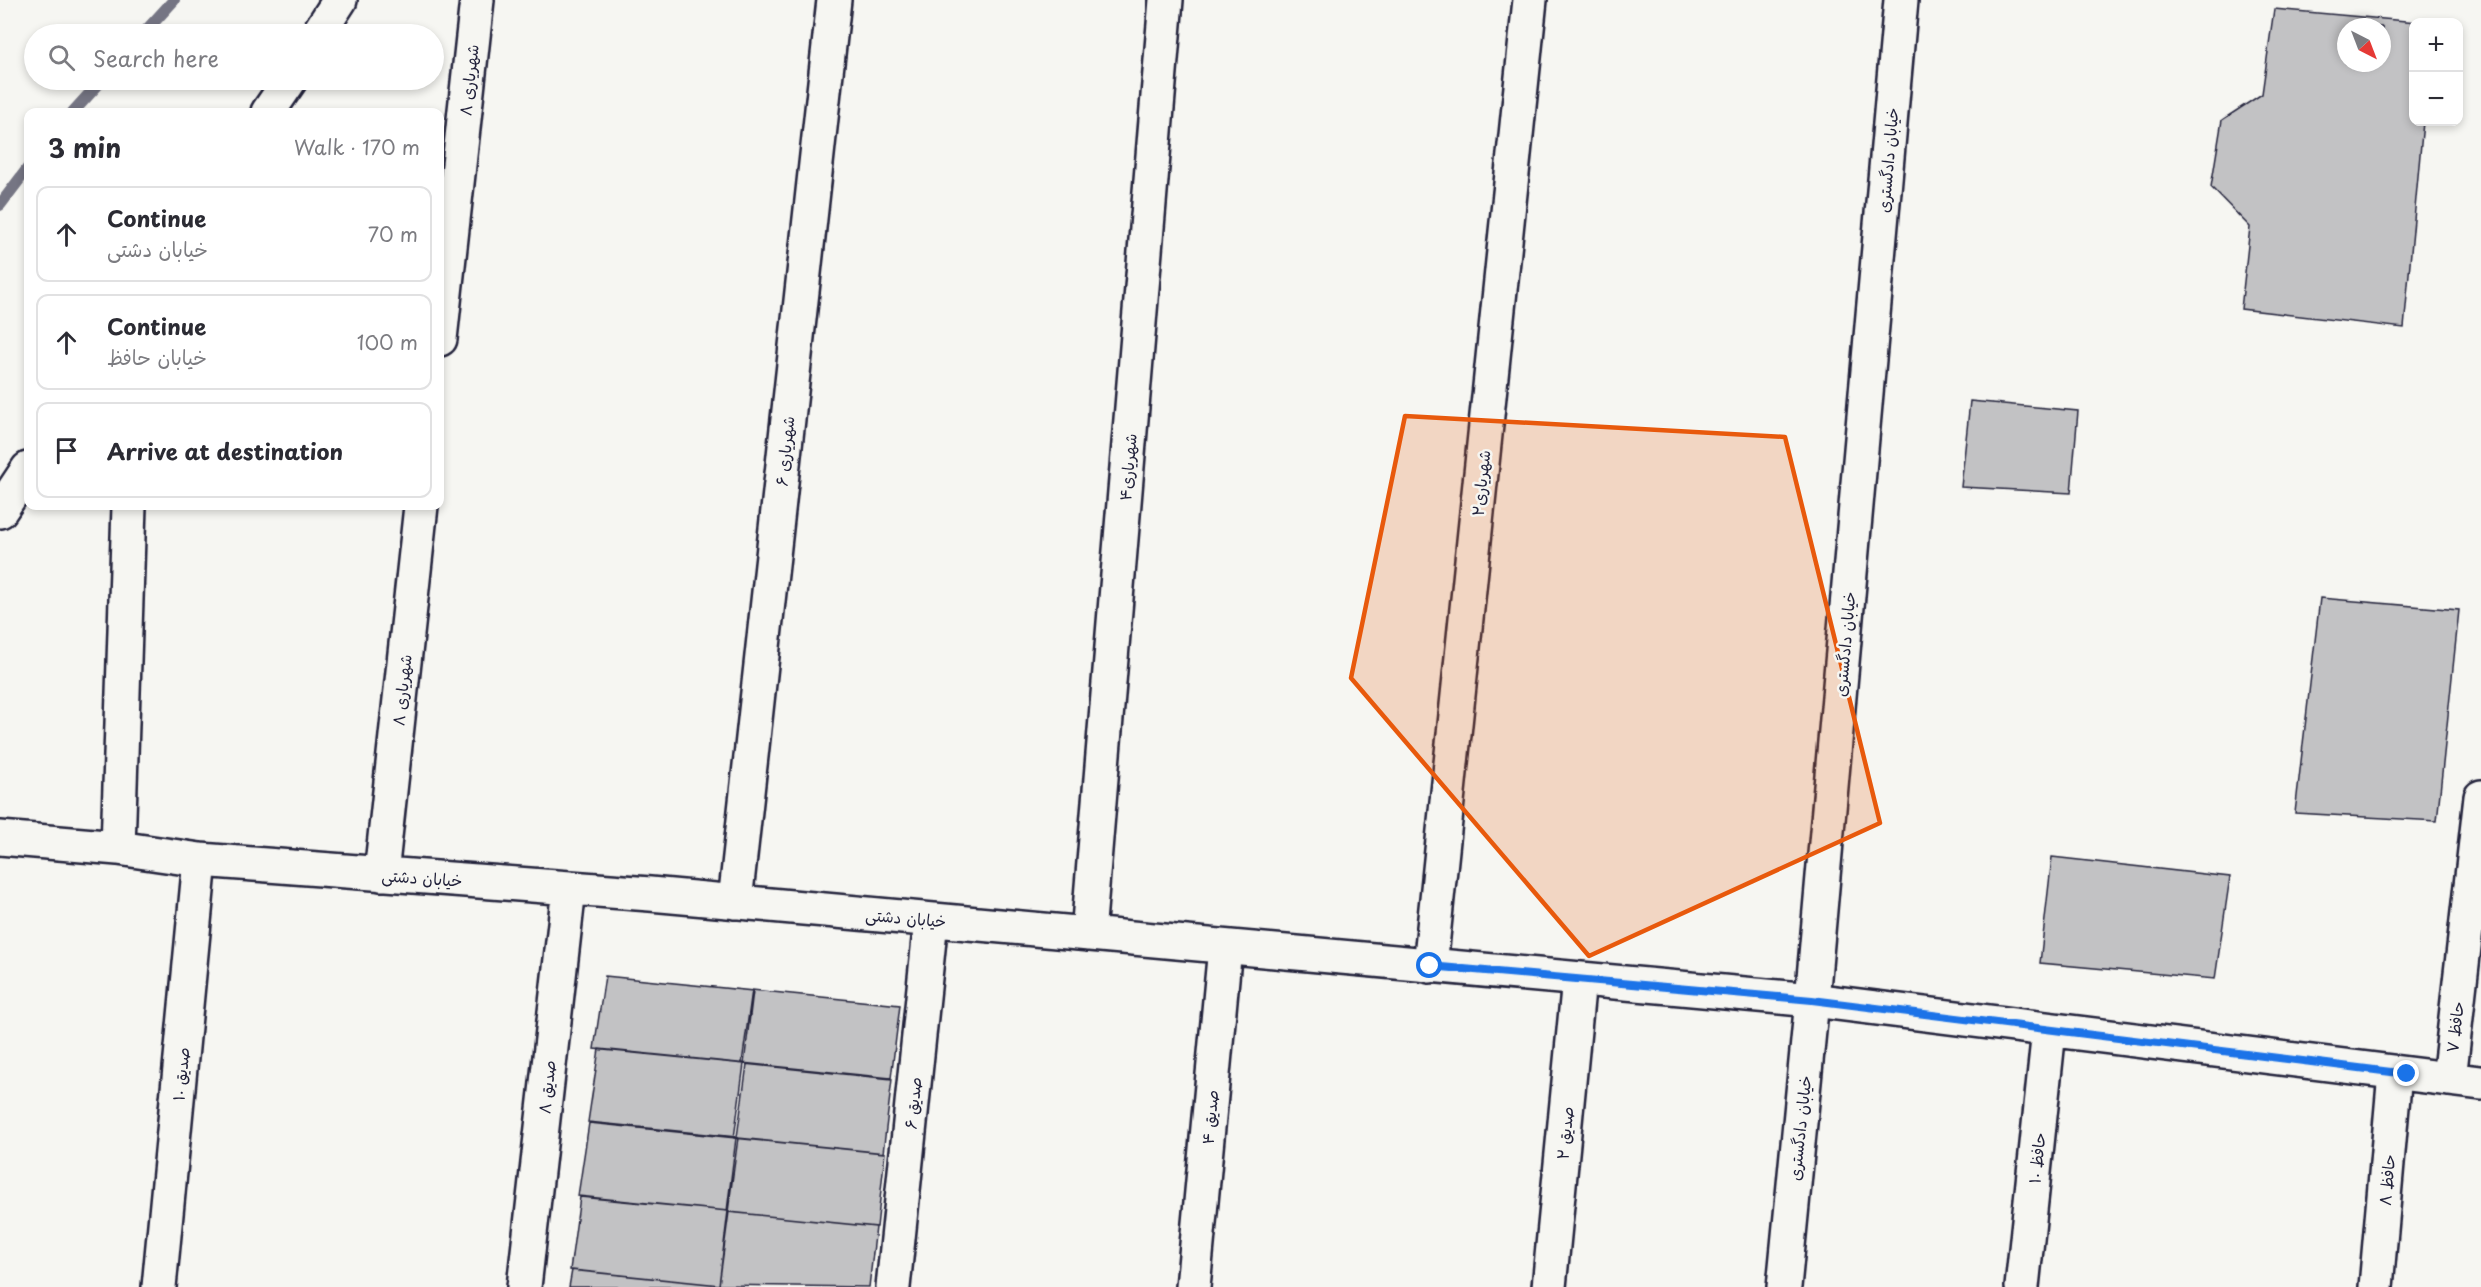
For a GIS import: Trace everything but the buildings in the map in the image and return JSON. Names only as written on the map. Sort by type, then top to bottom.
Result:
[{"type":"street","points":[[324,24],[340,0]]},
{"type":"street","name":"شهریاری ۸","points":[[444,302],[477,0]]},
{"type":"street","name":"شهریاری ۶","points":[[735,902],[834,0]]},
{"type":"street","name":"شهریاری۴","points":[[1088,934],[1166,0]]},
{"type":"street","name":"شهریاری۲","points":[[1430,966],[1530,0]]},
{"type":"street","name":"خیابان دادگستری","points":[[1784,1287],[1812,1000],[1901,0]]},
{"type":"street","points":[[271,108],[283,90]]},
{"type":"street","points":[[0,511],[24,475]]},
{"type":"street","points":[[118,848],[129,510]]},
{"type":"street","name":"شهریاری ۸","points":[[381,874],[421,510]]},
{"type":"street","name":"حافظ ۷","points":[[2449,1079],[2481,797]]},
{"type":"street","name":"خیابان دشتی","points":[[0,838],[118,848],[200,860],[735,902],[1812,1000],[2481,1083]]},
{"type":"street","name":"صدیق ۱۰","points":[[159,1287],[200,860]]},
{"type":"street","name":"صدیق ۸","points":[[524,1287],[569,888]]},
{"type":"street","name":"صدیق ۶","points":[[893,1287],[931,920]]},
{"type":"street","name":"صدیق ۴","points":[[1193,1287],[1225,947]]},
{"type":"street","name":"صدیق ۲","points":[[1549,1287],[1579,979]]},
{"type":"street","name":"حافظ ۱۰","points":[[2022,1287],[2049,1030]]},
{"type":"street","name":"حافظ ۸","points":[[2376,1287],[2395,1072]]},
{"type":"highlighted area","points":[[1405,416],[1785,437],[1880,823],[1589,956],[1351,678]]},
{"type":"waterway","points":[[152,24],[174,0]]},
{"type":"waterway","points":[[77,108],[93,90]]},
{"type":"waterway","points":[[0,205],[24,173]]},
{"type":"route","points":[[1430,966],[1812,1000],[2407,1074]]}]
